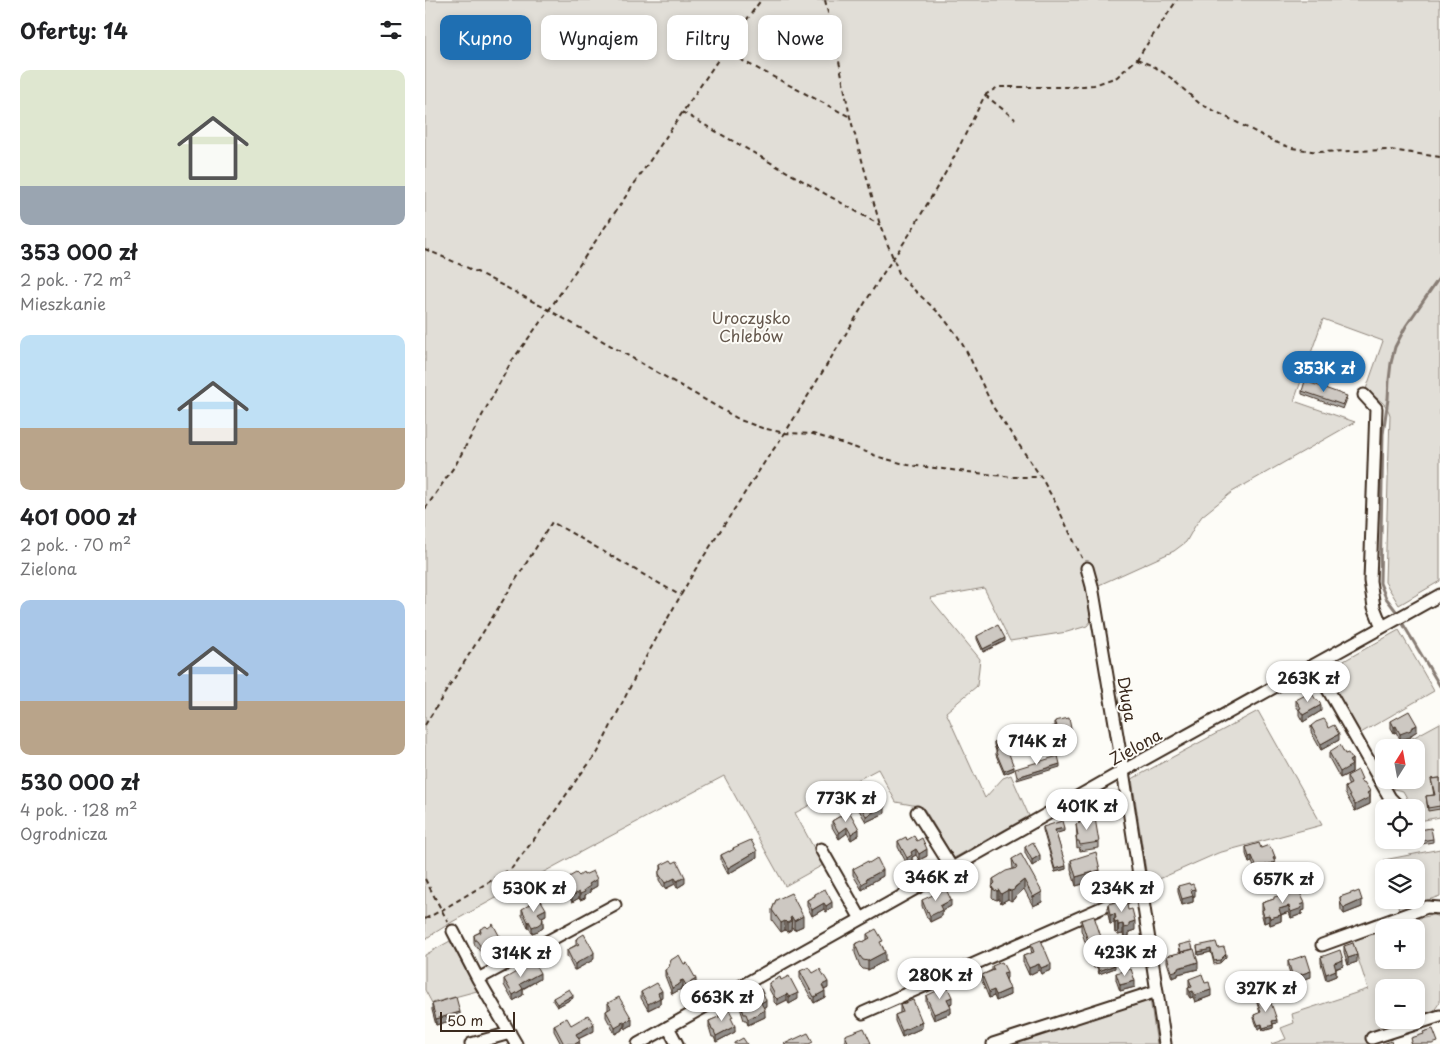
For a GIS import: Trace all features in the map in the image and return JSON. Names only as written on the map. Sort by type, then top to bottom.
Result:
[{"type":"street","points":[[1364,395],[1376,408],[1370,581],[1374,607],[1382,627]]},
{"type":"street","name":"Długa","points":[[1087,568],[1092,586],[1123,771],[1165,1044]]},
{"type":"street","name":"Zielona","points":[[638,1044],[1440,595]]},
{"type":"street","points":[[1314,665],[1391,799]]},
{"type":"street","points":[[917,812],[952,868]]},
{"type":"street","points":[[821,849],[861,919]]},
{"type":"street","points":[[863,1013],[1141,890]]},
{"type":"street","points":[[479,979],[615,905]]},
{"type":"street","points":[[1322,945],[1427,907],[1440,908]]},
{"type":"street","points":[[453,931],[516,1044]]},
{"type":"street","points":[[993,1044],[1157,991]]},
{"type":"street","points":[[1371,1038],[1440,1016]]},
{"type":"street","points":[[668,1027],[677,1044]]},
{"type":"street","points":[[471,1044],[510,1034]]},
{"type":"path","points":[[748,18],[761,0]]},
{"type":"path","points":[[825,0],[850,117],[880,225],[893,260],[899,273],[910,286],[941,315],[957,335],[993,408],[1041,477],[1055,502],[1087,568]]},
{"type":"path","points":[[425,919],[512,868],[598,752],[638,671],[695,570],[785,433],[882,275],[909,235],[950,165],[985,95],[998,87],[1072,88],[1094,85],[1117,77],[1137,59],[1177,0]]},
{"type":"path","points":[[1137,59],[1155,67],[1171,78],[1199,103],[1267,138],[1292,148],[1318,152],[1390,150],[1440,157]]},
{"type":"path","points":[[425,510],[456,464],[511,362],[549,310],[718,60]]},
{"type":"path","points":[[741,60],[850,117]]},
{"type":"path","points":[[985,95],[1015,119]]},
{"type":"path","points":[[682,112],[880,225]]},
{"type":"path","points":[[425,249],[477,272],[549,310],[740,420],[762,428],[785,433],[813,434],[856,448],[879,458],[908,465],[1012,477],[1041,477]]},
{"type":"path","points":[[425,725],[552,522],[681,596]]},
{"type":"path","points":[[425,879],[453,931]]},
{"type":"green space","name":"Uroczysko Chlebów","points":[[425,0],[1440,0],[1440,581],[1399,605],[1385,582],[1390,415],[1384,404],[1365,392],[1383,341],[1323,319],[1294,401],[1355,422],[1232,492],[1202,516],[1186,542],[1174,551],[1099,585],[1082,570],[1092,620],[1087,626],[1067,632],[1010,641],[984,588],[930,598],[980,659],[977,686],[946,712],[985,798],[1003,778],[1011,775],[1029,816],[954,858],[923,807],[896,802],[878,769],[795,813],[823,865],[785,886],[724,776],[452,922],[425,939]]},
{"type":"green space","points":[[1399,630],[1434,691],[1359,734],[1324,672]]},
{"type":"green space","points":[[1258,711],[1322,825],[1218,853],[1148,884],[1132,779]]},
{"type":"green space","points":[[1440,723],[1440,817],[1425,820],[1425,799],[1408,799],[1403,791],[1394,789],[1425,789],[1425,739],[1411,739]]},
{"type":"green space","points":[[1440,849],[1440,896],[1425,901],[1425,859],[1389,859]]},
{"type":"green space","points":[[1433,915],[1440,917],[1440,1002],[1433,1012],[1425,1015],[1425,979],[1375,979],[1375,1029],[1382,1029],[1367,1034],[1371,1044],[1271,1044],[1286,1039],[1281,1028],[1294,1023],[1292,1014],[1368,989],[1352,940],[1375,932],[1375,969],[1425,969],[1425,919],[1415,919]]},
{"type":"green space","points":[[450,941],[477,991],[432,1003],[425,990],[425,955]]},
{"type":"green space","points":[[1150,999],[1157,1044],[1010,1044]]},
{"type":"building","points":[[1324,366],[1334,369],[1332,374],[1322,371]]},
{"type":"building","points":[[1305,381],[1347,396],[1343,405],[1302,391]]},
{"type":"building","points":[[998,625],[1005,638],[983,649],[977,636]]},
{"type":"building","points":[[1311,692],[1321,705],[1303,715],[1296,700]]},
{"type":"building","points":[[1409,711],[1417,725],[1411,728],[1411,730],[1400,734],[1391,721]]},
{"type":"building","points":[[1069,718],[1072,734],[1059,737],[1058,732],[1053,733],[1052,727],[1057,726],[1055,721]]},
{"type":"building","points":[[1324,719],[1328,728],[1334,725],[1339,734],[1321,744],[1311,726]]},
{"type":"building","points":[[1024,731],[1027,739],[1006,746],[1014,767],[1004,771],[994,742]]},
{"type":"building","points":[[1340,745],[1345,754],[1348,753],[1352,759],[1349,761],[1352,765],[1340,772],[1329,752]]},
{"type":"building","points":[[1058,756],[1060,764],[1017,777],[1015,769]]},
{"type":"building","points":[[1358,770],[1362,779],[1360,780],[1362,783],[1364,782],[1370,791],[1367,793],[1370,797],[1355,805],[1345,787],[1351,784],[1347,776]]},
{"type":"building","points":[[1440,778],[1440,806],[1428,808],[1426,796],[1435,795],[1431,779]]},
{"type":"building","points":[[879,794],[885,806],[866,816],[859,804]]},
{"type":"building","points":[[849,811],[859,829],[851,834],[847,827],[839,833],[832,821]]},
{"type":"building","points":[[1087,815],[1088,819],[1095,818],[1099,842],[1080,845],[1076,836],[1078,836],[1076,824],[1080,823],[1079,816]]},
{"type":"building","points":[[1062,821],[1064,828],[1055,830],[1066,866],[1055,869],[1043,827]]},
{"type":"building","points":[[1431,828],[1433,839],[1425,840],[1425,829]]},
{"type":"building","points":[[914,836],[917,841],[922,838],[927,849],[919,854],[916,849],[907,858],[898,841],[906,837],[907,840]]},
{"type":"building","points":[[751,840],[757,851],[728,868],[721,855]]},
{"type":"building","points":[[1033,842],[1040,855],[1032,860],[1025,847]]},
{"type":"building","points":[[1259,843],[1261,848],[1269,845],[1275,857],[1273,858],[1275,862],[1257,868],[1252,856],[1249,857],[1246,847]]},
{"type":"building","points":[[1096,852],[1100,870],[1076,877],[1071,860]]},
{"type":"building","points":[[1021,854],[1042,892],[1033,897],[1024,880],[1011,891],[1008,890],[1001,894],[999,890],[994,890],[992,887],[995,883],[993,879],[1006,871],[1017,868],[1012,859]]},
{"type":"building","points":[[877,858],[883,870],[866,879],[867,881],[862,884],[853,869]]},
{"type":"building","points":[[671,860],[673,863],[677,861],[685,877],[677,881],[675,878],[665,883],[659,871],[662,869],[661,865]]},
{"type":"building","points":[[593,871],[597,879],[589,884],[590,886],[584,890],[585,892],[580,894],[579,892],[572,896],[565,883],[570,881],[569,877],[576,873],[579,876]]},
{"type":"building","points":[[1189,883],[1190,885],[1193,884],[1195,889],[1191,890],[1193,896],[1182,899],[1178,886]]},
{"type":"building","points":[[825,889],[832,902],[826,906],[824,903],[812,910],[807,900]]},
{"type":"building","points":[[946,889],[951,900],[940,906],[942,910],[930,916],[922,900]]},
{"type":"building","points":[[1299,891],[1305,903],[1301,905],[1302,908],[1291,912],[1289,906],[1279,909],[1281,915],[1270,918],[1269,915],[1264,916],[1262,903],[1274,899],[1274,897]]},
{"type":"building","points":[[1359,891],[1362,900],[1344,908],[1340,897]]},
{"type":"building","points":[[791,893],[803,916],[794,921],[792,917],[790,918],[791,921],[781,923],[772,910],[776,900]]},
{"type":"building","points":[[540,899],[546,909],[538,913],[543,921],[532,927],[522,909]]},
{"type":"building","points":[[1126,899],[1128,910],[1132,909],[1135,921],[1129,923],[1129,927],[1124,928],[1123,924],[1118,925],[1118,922],[1115,923],[1115,914],[1110,915],[1108,904]]},
{"type":"building","points":[[1094,916],[1107,955],[1094,959],[1081,920]]},
{"type":"building","points":[[493,924],[500,937],[488,946],[487,944],[481,947],[475,940],[474,935],[481,932],[480,929],[486,926],[488,928]]},
{"type":"building","points":[[876,929],[883,941],[880,942],[885,952],[868,961],[863,960],[855,944],[870,938],[867,934]]},
{"type":"building","points":[[584,934],[594,952],[574,964],[567,950],[579,944],[576,939]]},
{"type":"building","points":[[1041,940],[1051,964],[1041,968],[1039,964],[1029,968],[1023,956],[1034,952],[1031,944]]},
{"type":"building","points":[[1134,940],[1138,951],[1125,956],[1122,949],[1129,947],[1127,943]]},
{"type":"building","points":[[1191,942],[1193,949],[1181,952],[1179,945]]},
{"type":"building","points":[[1216,942],[1218,948],[1224,947],[1226,954],[1220,960],[1214,961],[1211,949],[1198,952],[1197,946]]},
{"type":"building","points":[[1353,943],[1357,955],[1348,958],[1344,946]]},
{"type":"building","points":[[1194,949],[1198,962],[1178,968],[1178,970],[1172,972],[1167,956]]},
{"type":"building","points":[[1340,950],[1343,960],[1334,963],[1336,970],[1326,974],[1321,957]]},
{"type":"building","points":[[679,955],[684,964],[687,963],[696,979],[686,985],[683,980],[680,981],[681,983],[672,988],[665,970],[669,967],[671,960]]},
{"type":"building","points":[[1306,955],[1311,971],[1293,977],[1288,961]]},
{"type":"building","points":[[1107,961],[1115,965],[1099,971],[1097,964]]},
{"type":"building","points":[[534,962],[540,973],[520,984],[523,989],[513,995],[504,979]]},
{"type":"building","points":[[1002,962],[1007,972],[1003,973],[1010,989],[996,995],[994,990],[989,992],[982,975],[994,970],[992,966]]},
{"type":"building","points":[[809,967],[813,973],[820,969],[828,982],[822,985],[825,991],[814,997],[800,971]]},
{"type":"building","points":[[1131,969],[1135,981],[1120,985],[1116,973]]},
{"type":"building","points":[[1202,974],[1205,983],[1209,982],[1211,990],[1195,995],[1188,988],[1192,987],[1189,979]]},
{"type":"building","points":[[789,976],[798,993],[789,997],[787,994],[777,999],[769,983],[780,977],[781,980]]},
{"type":"building","points":[[657,983],[662,991],[658,993],[660,998],[648,1004],[641,992]]},
{"type":"building","points":[[947,986],[952,997],[947,999],[951,1007],[934,1014],[926,996]]},
{"type":"building","points":[[569,989],[573,995],[557,1004],[553,998]]},
{"type":"building","points":[[761,989],[766,1000],[761,1003],[765,1010],[748,1019],[746,1014],[744,1014],[741,1004],[755,997],[753,993]]},
{"type":"building","points":[[456,997],[460,1012],[436,1019],[432,1004]]},
{"type":"building","points":[[619,997],[632,1019],[621,1022],[622,1024],[615,1028],[606,1011],[611,1008],[608,1003]]},
{"type":"building","points":[[1269,997],[1277,1020],[1272,1021],[1273,1025],[1263,1028],[1262,1024],[1258,1025],[1254,1015],[1261,1012],[1257,1000]]},
{"type":"building","points":[[913,1000],[922,1022],[902,1031],[895,1015],[903,1012],[900,1005]]},
{"type":"building","points":[[727,1006],[735,1026],[716,1036],[709,1021],[721,1016],[718,1010]]},
{"type":"building","points":[[588,1015],[594,1024],[576,1034],[580,1041],[575,1044],[564,1044],[554,1025],[567,1018],[571,1025]]},
{"type":"building","points":[[864,1028],[871,1043],[849,1044],[845,1035]]},
{"type":"building","points":[[1433,1029],[1438,1042],[1432,1044],[1409,1044],[1412,1042],[1411,1038]]},
{"type":"building","points":[[808,1033],[813,1042],[809,1044],[784,1044]]},
{"type":"building","points":[[743,1038],[747,1044],[734,1044],[734,1043]]},
{"type":"waterway","points":[[1396,611],[1386,598],[1380,583],[1383,434],[1391,363],[1395,347],[1406,326],[1439,278]]},
{"type":"waterway","points":[[1403,624],[1440,686]]}]
